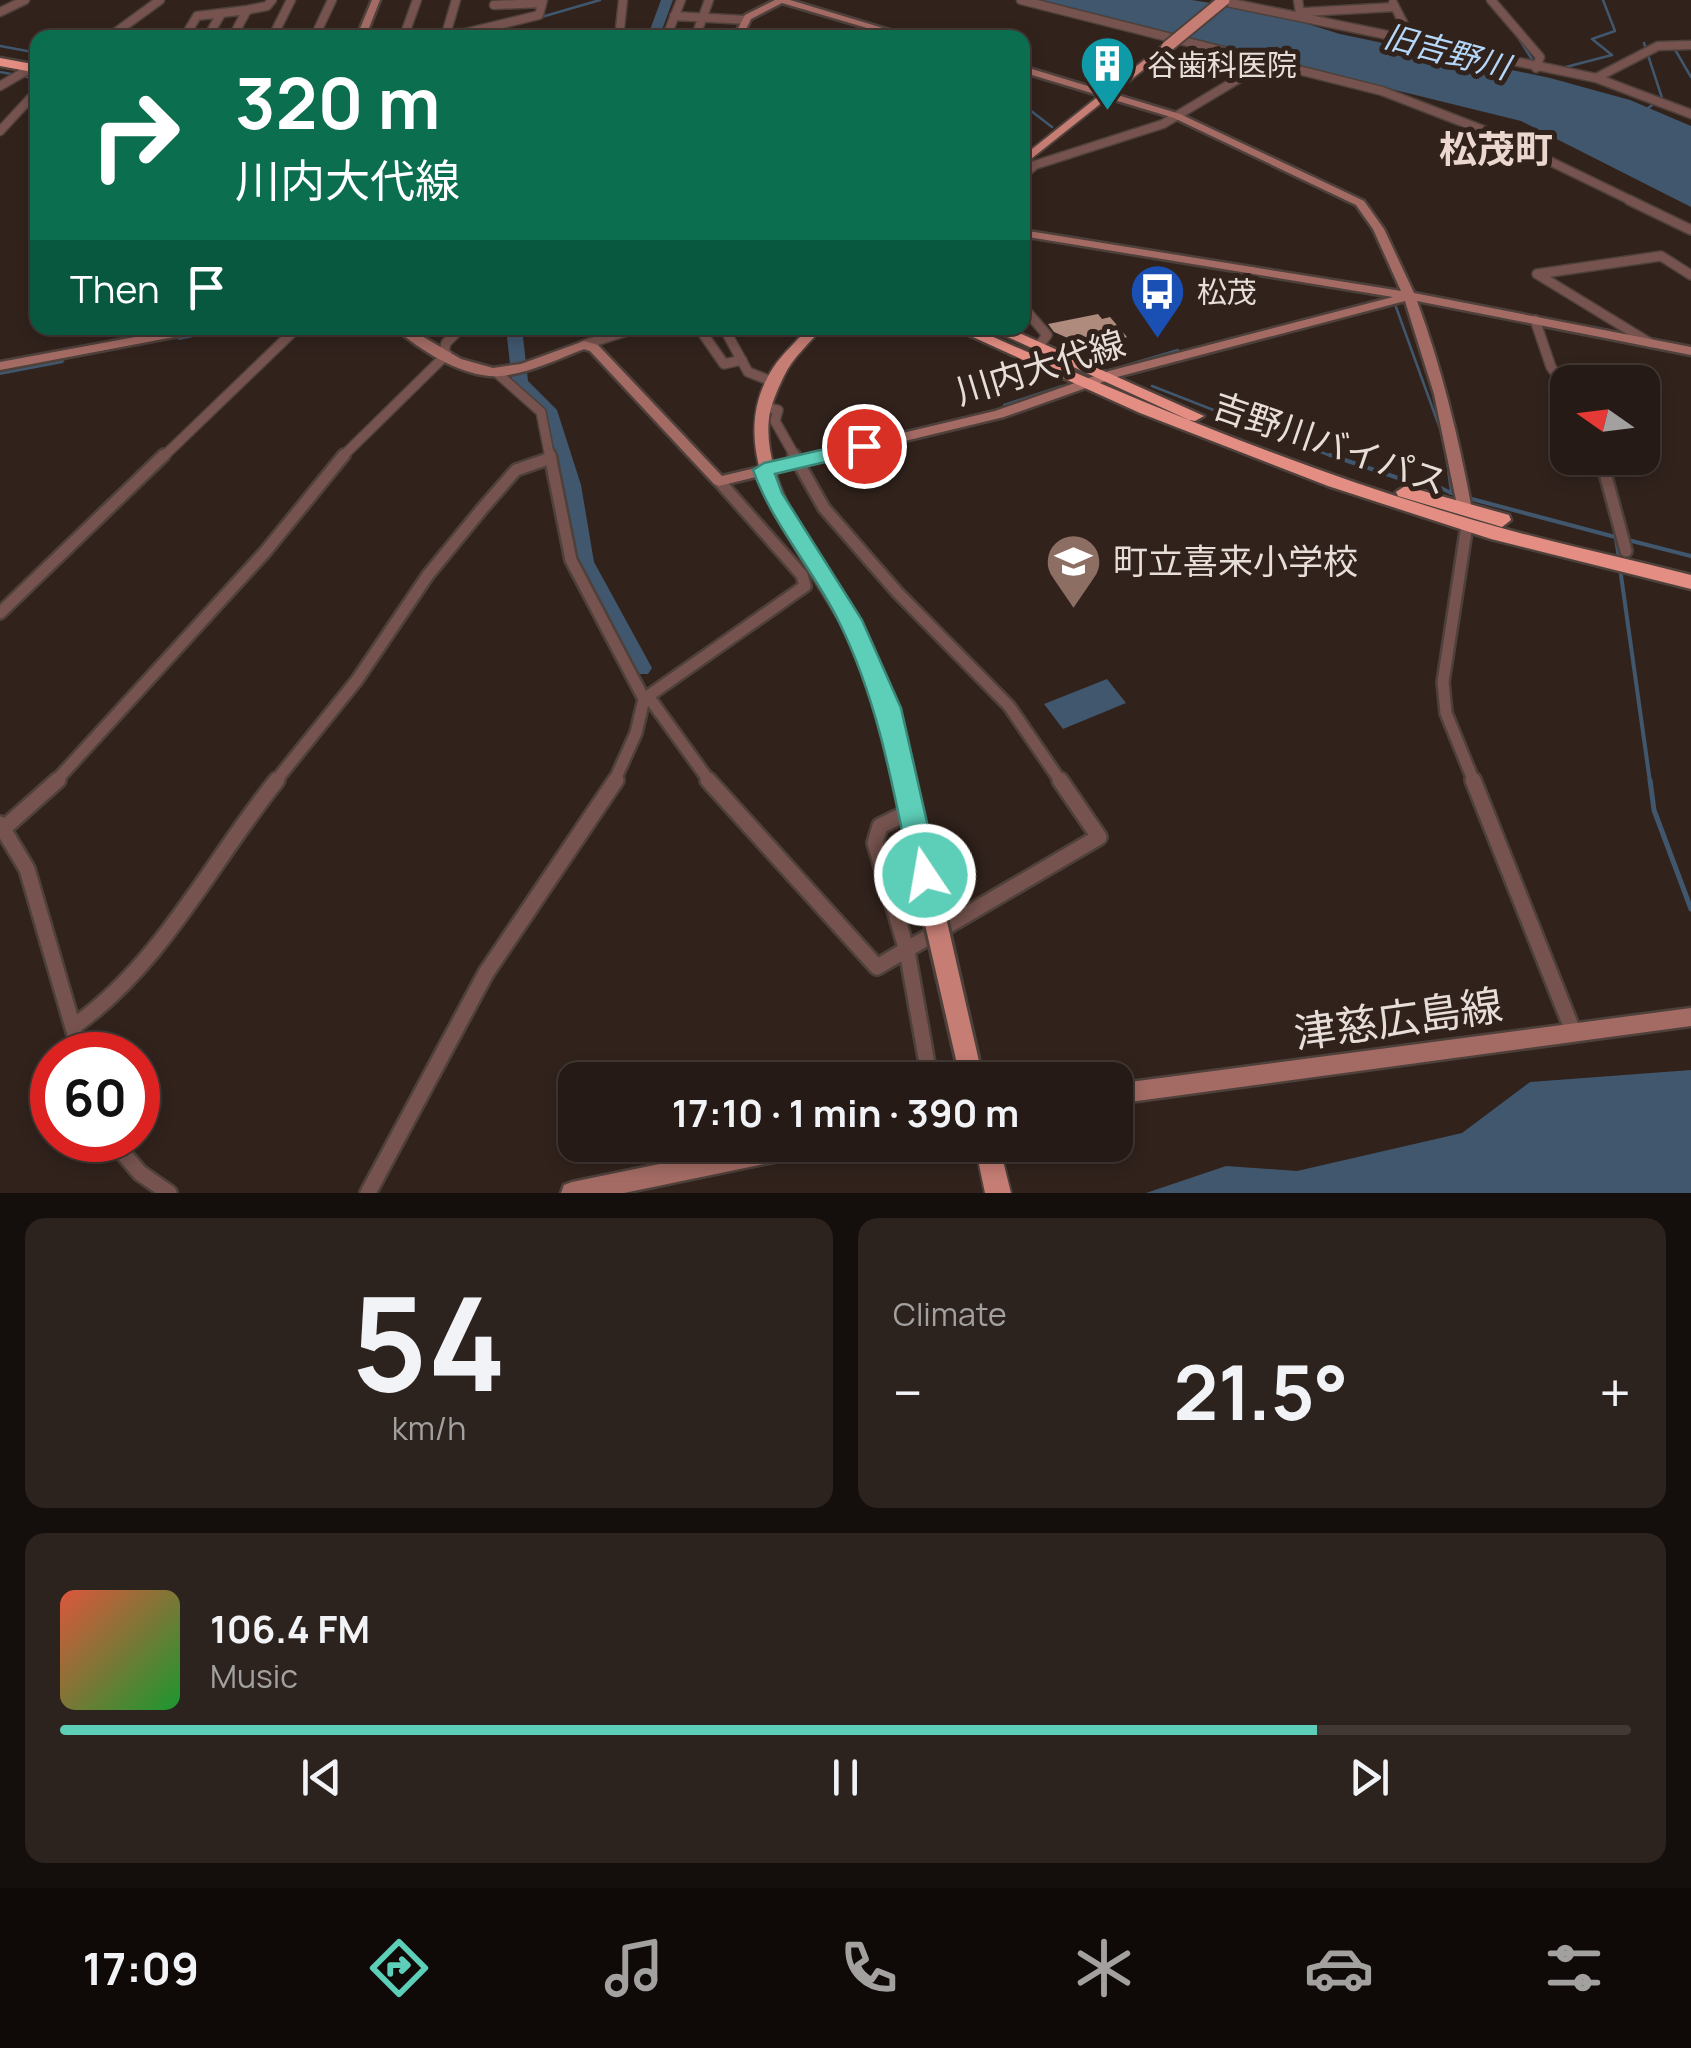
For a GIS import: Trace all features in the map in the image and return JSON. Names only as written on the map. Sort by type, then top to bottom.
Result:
[{"type":"highway","points":[[0,58],[30,67]]},
{"type":"highway","name":"吉野川バイパス","points":[[976,335],[1252,453],[1691,582]]},
{"type":"highway","name":"吉野川バイパス","points":[[1011,335],[1325,466],[1466,518],[1691,568]]},
{"type":"main road","points":[[363,30],[376,0]]},
{"type":"main road","points":[[741,30],[746,20],[781,0],[884,30]]},
{"type":"main road","points":[[1030,157],[1220,0]]},
{"type":"main road","points":[[1030,71],[1176,116],[1360,202],[1378,226],[1407,297],[1454,438],[1466,518]]},
{"type":"main road","name":"川内大代線","points":[[1030,234],[1407,297],[1691,352]]},
{"type":"main road","name":"川内大代線","points":[[718,481],[999,414],[1105,377],[1407,297]]},
{"type":"main road","points":[[0,366],[141,335]]},
{"type":"main road","points":[[414,335],[446,353],[510,368],[584,346],[594,348],[718,481]]},
{"type":"main road","points":[[807,335],[788,353],[762,406],[759,441],[764,470],[772,494],[850,620],[888,708],[968,1062]]},
{"type":"main road","name":"津慈広島線","points":[[1133,1092],[1691,1017]]},
{"type":"main road","points":[[572,1193],[722,1162]]},
{"type":"main road","points":[[991,1162],[998,1193]]},
{"type":"street","points":[[0,12],[25,0]]},
{"type":"street","points":[[119,30],[160,0]]},
{"type":"street","points":[[189,30],[197,16],[267,6],[272,0]]},
{"type":"street","points":[[276,30],[291,0]]},
{"type":"street","points":[[318,30],[332,0]]},
{"type":"street","points":[[406,30],[417,0]]},
{"type":"street","points":[[447,30],[456,0]]},
{"type":"street","points":[[619,30],[623,0]]},
{"type":"street","points":[[669,30],[681,0]]},
{"type":"street","points":[[698,30],[709,0]]},
{"type":"street","points":[[1021,0],[1382,91],[1472,124],[1691,230]]},
{"type":"street","points":[[1220,0],[1300,13],[1343,28],[1596,78],[1691,114]]},
{"type":"street","points":[[1298,0],[1300,13]]},
{"type":"street","points":[[1491,0],[1540,57],[1536,68]]},
{"type":"street","points":[[471,30],[489,27],[539,15],[543,2],[495,2],[489,27]]},
{"type":"street","points":[[1300,13],[1392,4],[1412,40]]},
{"type":"street","points":[[236,30],[247,10]]},
{"type":"street","points":[[212,30],[221,14]]},
{"type":"street","points":[[674,16],[746,20]]},
{"type":"street","points":[[1596,78],[1658,46],[1691,45]]},
{"type":"street","points":[[1030,169],[1134,136],[1176,116],[1270,60]]},
{"type":"street","points":[[0,86],[30,70]]},
{"type":"street","points":[[0,131],[30,99]]},
{"type":"street","points":[[1650,343],[1537,274],[1661,256],[1691,275]]},
{"type":"street","points":[[1030,315],[1047,334],[1038,347]]},
{"type":"street","points":[[1535,320],[1550,367]]},
{"type":"street","points":[[0,613],[290,335]]},
{"type":"street","points":[[75,1032],[27,870],[2,826],[68,771],[264,552],[340,460],[446,353],[446,344],[454,335]]},
{"type":"street","points":[[584,346],[616,335]]},
{"type":"street","points":[[704,335],[724,364],[742,360]]},
{"type":"street","points":[[728,335],[754,377],[771,381]]},
{"type":"street","points":[[510,368],[541,412],[571,560],[646,697],[695,765],[877,967],[1099,837],[1009,706],[850,540],[797,462],[775,420],[778,410],[762,406]]},
{"type":"street","points":[[74,1026],[108,1002],[176,922],[262,800],[356,680],[428,575],[482,509],[516,470],[551,458]]},
{"type":"street","points":[[1606,475],[1626,551]]},
{"type":"street","points":[[368,1193],[505,942],[615,781],[635,738],[646,697],[805,586],[802,575],[718,481]]},
{"type":"street","points":[[1466,518],[1443,682],[1446,713],[1573,1031]]},
{"type":"street","points":[[911,812],[880,826],[875,844],[907,951],[927,1062]]},
{"type":"street","points":[[131,1162],[169,1193]]},
{"type":"water","points":[[1029,0],[1192,0],[1272,13],[1340,34],[1550,78],[1630,100],[1691,126],[1691,207],[1521,121]]},
{"type":"water","points":[[1107,679],[1126,703],[1063,729],[1044,704]]},
{"type":"water","points":[[1691,1070],[1691,1193],[1146,1193],[1226,1166],[1297,1171],[1462,1133],[1530,1082]]},
{"type":"building","points":[[1098,314],[1102,319],[1110,317],[1127,337],[1099,348],[1086,346],[1054,332],[1048,324]]},
{"type":"waterway","points":[[538,18],[600,0]]},
{"type":"waterway","points":[[656,30],[667,0]]},
{"type":"waterway","points":[[1562,68],[1612,55],[1592,39],[1615,31],[1603,0]]},
{"type":"waterway","points":[[1242,2],[1297,12]]},
{"type":"waterway","name":"旧吉野川","points":[[1399,7],[1416,38]]},
{"type":"waterway","name":"旧吉野川","points":[[1519,39],[1535,64]]},
{"type":"waterway","points":[[1644,43],[1662,98],[1648,108]]},
{"type":"waterway","points":[[0,46],[30,52]]},
{"type":"waterway","points":[[1673,46],[1691,77]]},
{"type":"waterway","points":[[0,72],[30,78]]},
{"type":"waterway","points":[[1030,110],[1052,127]]},
{"type":"waterway","points":[[1396,307],[1443,437]]},
{"type":"waterway","points":[[515,335],[520,382],[548,410],[572,485],[584,562],[641,668]]},
{"type":"waterway","points":[[1127,365],[1178,350]]},
{"type":"waterway","points":[[0,370],[57,359]]},
{"type":"waterway","points":[[1004,405],[1062,386]]},
{"type":"waterway","points":[[1152,386],[1336,458]]},
{"type":"waterway","points":[[1330,455],[1416,484],[1429,482],[1451,493]]},
{"type":"waterway","points":[[1447,456],[1452,493],[1459,496]]},
{"type":"waterway","points":[[1468,498],[1616,537]]},
{"type":"waterway","points":[[1615,533],[1616,537]]},
{"type":"waterway","points":[[1616,537],[1619,558]]},
{"type":"waterway","points":[[1628,540],[1691,556]]},
{"type":"waterway","points":[[1620,568],[1650,782]]},
{"type":"waterway","points":[[1650,780],[1654,810],[1691,909]]},
{"type":"place","name":"谷歯科医院","points":[[1108,113]]},
{"type":"place","name":"松茂","points":[[1158,340]]},
{"type":"place","name":"町立喜来小学校","points":[[1074,610]]},
{"type":"district","name":"松茂町","points":[[1496,148]]},
{"type":"route","points":[[864,446],[764,470],[790,526],[850,620],[888,708],[925,875]]}]
